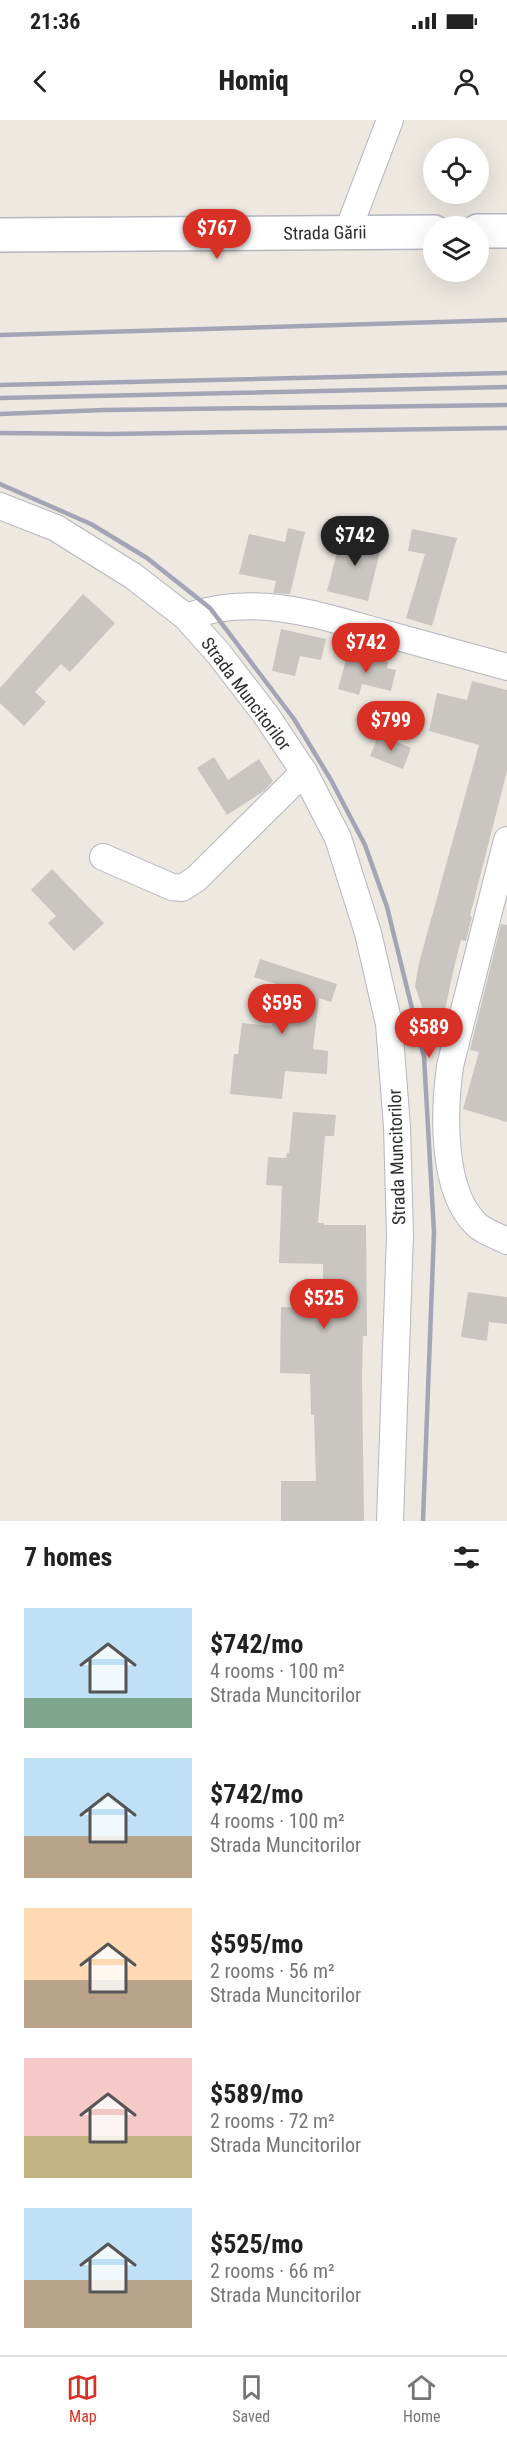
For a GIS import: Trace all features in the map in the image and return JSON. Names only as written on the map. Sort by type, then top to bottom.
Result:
[{"type":"main road","points":[[489,231],[507,231]]},
{"type":"main road","name":"Strada Gării","points":[[0,235],[423,232]]},
{"type":"street","points":[[347,233],[390,120]]},
{"type":"street","name":"Strada Muncitorilor","points":[[0,506],[56,528],[133,576],[186,617],[219,654],[266,715],[304,772],[338,838],[368,933],[389,1024],[397,1127],[400,1234],[390,1521]]},
{"type":"street","name":"Strada Muncitorilor","points":[[186,617],[210,608],[234,606],[257,605],[305,611],[507,667]]},
{"type":"street","points":[[103,857],[172,887],[182,888],[196,879],[304,772]]},
{"type":"street","points":[[507,840],[450,1066],[445,1101],[453,1179],[460,1199],[475,1223],[507,1241]]},
{"type":"building","points":[[288,528],[305,532],[290,594],[273,593],[276,581],[239,574],[249,534],[285,542]]},
{"type":"building","points":[[412,529],[457,538],[432,626],[406,618],[425,554],[408,551]]},
{"type":"building","points":[[342,533],[382,543],[368,601],[327,591]]},
{"type":"building","points":[[83,594],[115,623],[70,672],[61,664],[35,692],[46,702],[24,726],[0,703],[0,688]]},
{"type":"building","points":[[281,629],[326,639],[321,660],[300,656],[295,676],[272,671]]},
{"type":"building","points":[[348,652],[388,662],[387,668],[396,670],[391,691],[362,684],[359,695],[338,689]]},
{"type":"building","points":[[472,681],[507,690],[507,771],[470,916],[472,917],[466,941],[461,940],[442,1024],[427,1022],[415,986],[419,963],[479,745],[429,731],[437,693],[467,700]]},
{"type":"building","points":[[379,734],[411,748],[403,769],[370,756]]},
{"type":"building","points":[[214,757],[228,780],[259,759],[273,781],[264,791],[227,815],[197,768]]},
{"type":"building","points":[[52,869],[104,923],[74,951],[48,923],[56,916],[31,890]]},
{"type":"building","points":[[501,924],[507,925],[507,1122],[463,1109],[479,1052],[470,1050]]},
{"type":"building","points":[[260,959],[337,984],[331,1002],[319,998],[313,1049],[328,1051],[327,1074],[285,1071],[282,1099],[230,1094],[234,1054],[238,1054],[242,1023],[272,1026],[276,984],[254,977]]},
{"type":"building","points":[[293,1112],[336,1115],[334,1136],[325,1136],[318,1223],[366,1225],[367,1336],[363,1336],[362,1376],[364,1521],[281,1521],[281,1481],[316,1481],[310,1374],[280,1373],[281,1307],[312,1308],[312,1301],[323,1301],[323,1264],[279,1263],[282,1186],[266,1185],[268,1157],[286,1158],[289,1153]]},
{"type":"building","points":[[468,1292],[507,1297],[507,1324],[489,1322],[487,1341],[461,1337]]},
{"type":"railway","points":[[0,335],[507,320]]},
{"type":"railway","points":[[0,385],[507,373]]},
{"type":"railway","points":[[0,398],[507,387]]},
{"type":"railway","points":[[0,414],[104,410],[507,405]]},
{"type":"railway","points":[[0,433],[110,434],[507,428]]},
{"type":"railway","points":[[0,484],[91,524],[147,558],[210,608],[294,719],[331,780],[365,845],[387,907],[424,1057],[434,1232],[423,1521]]}]
